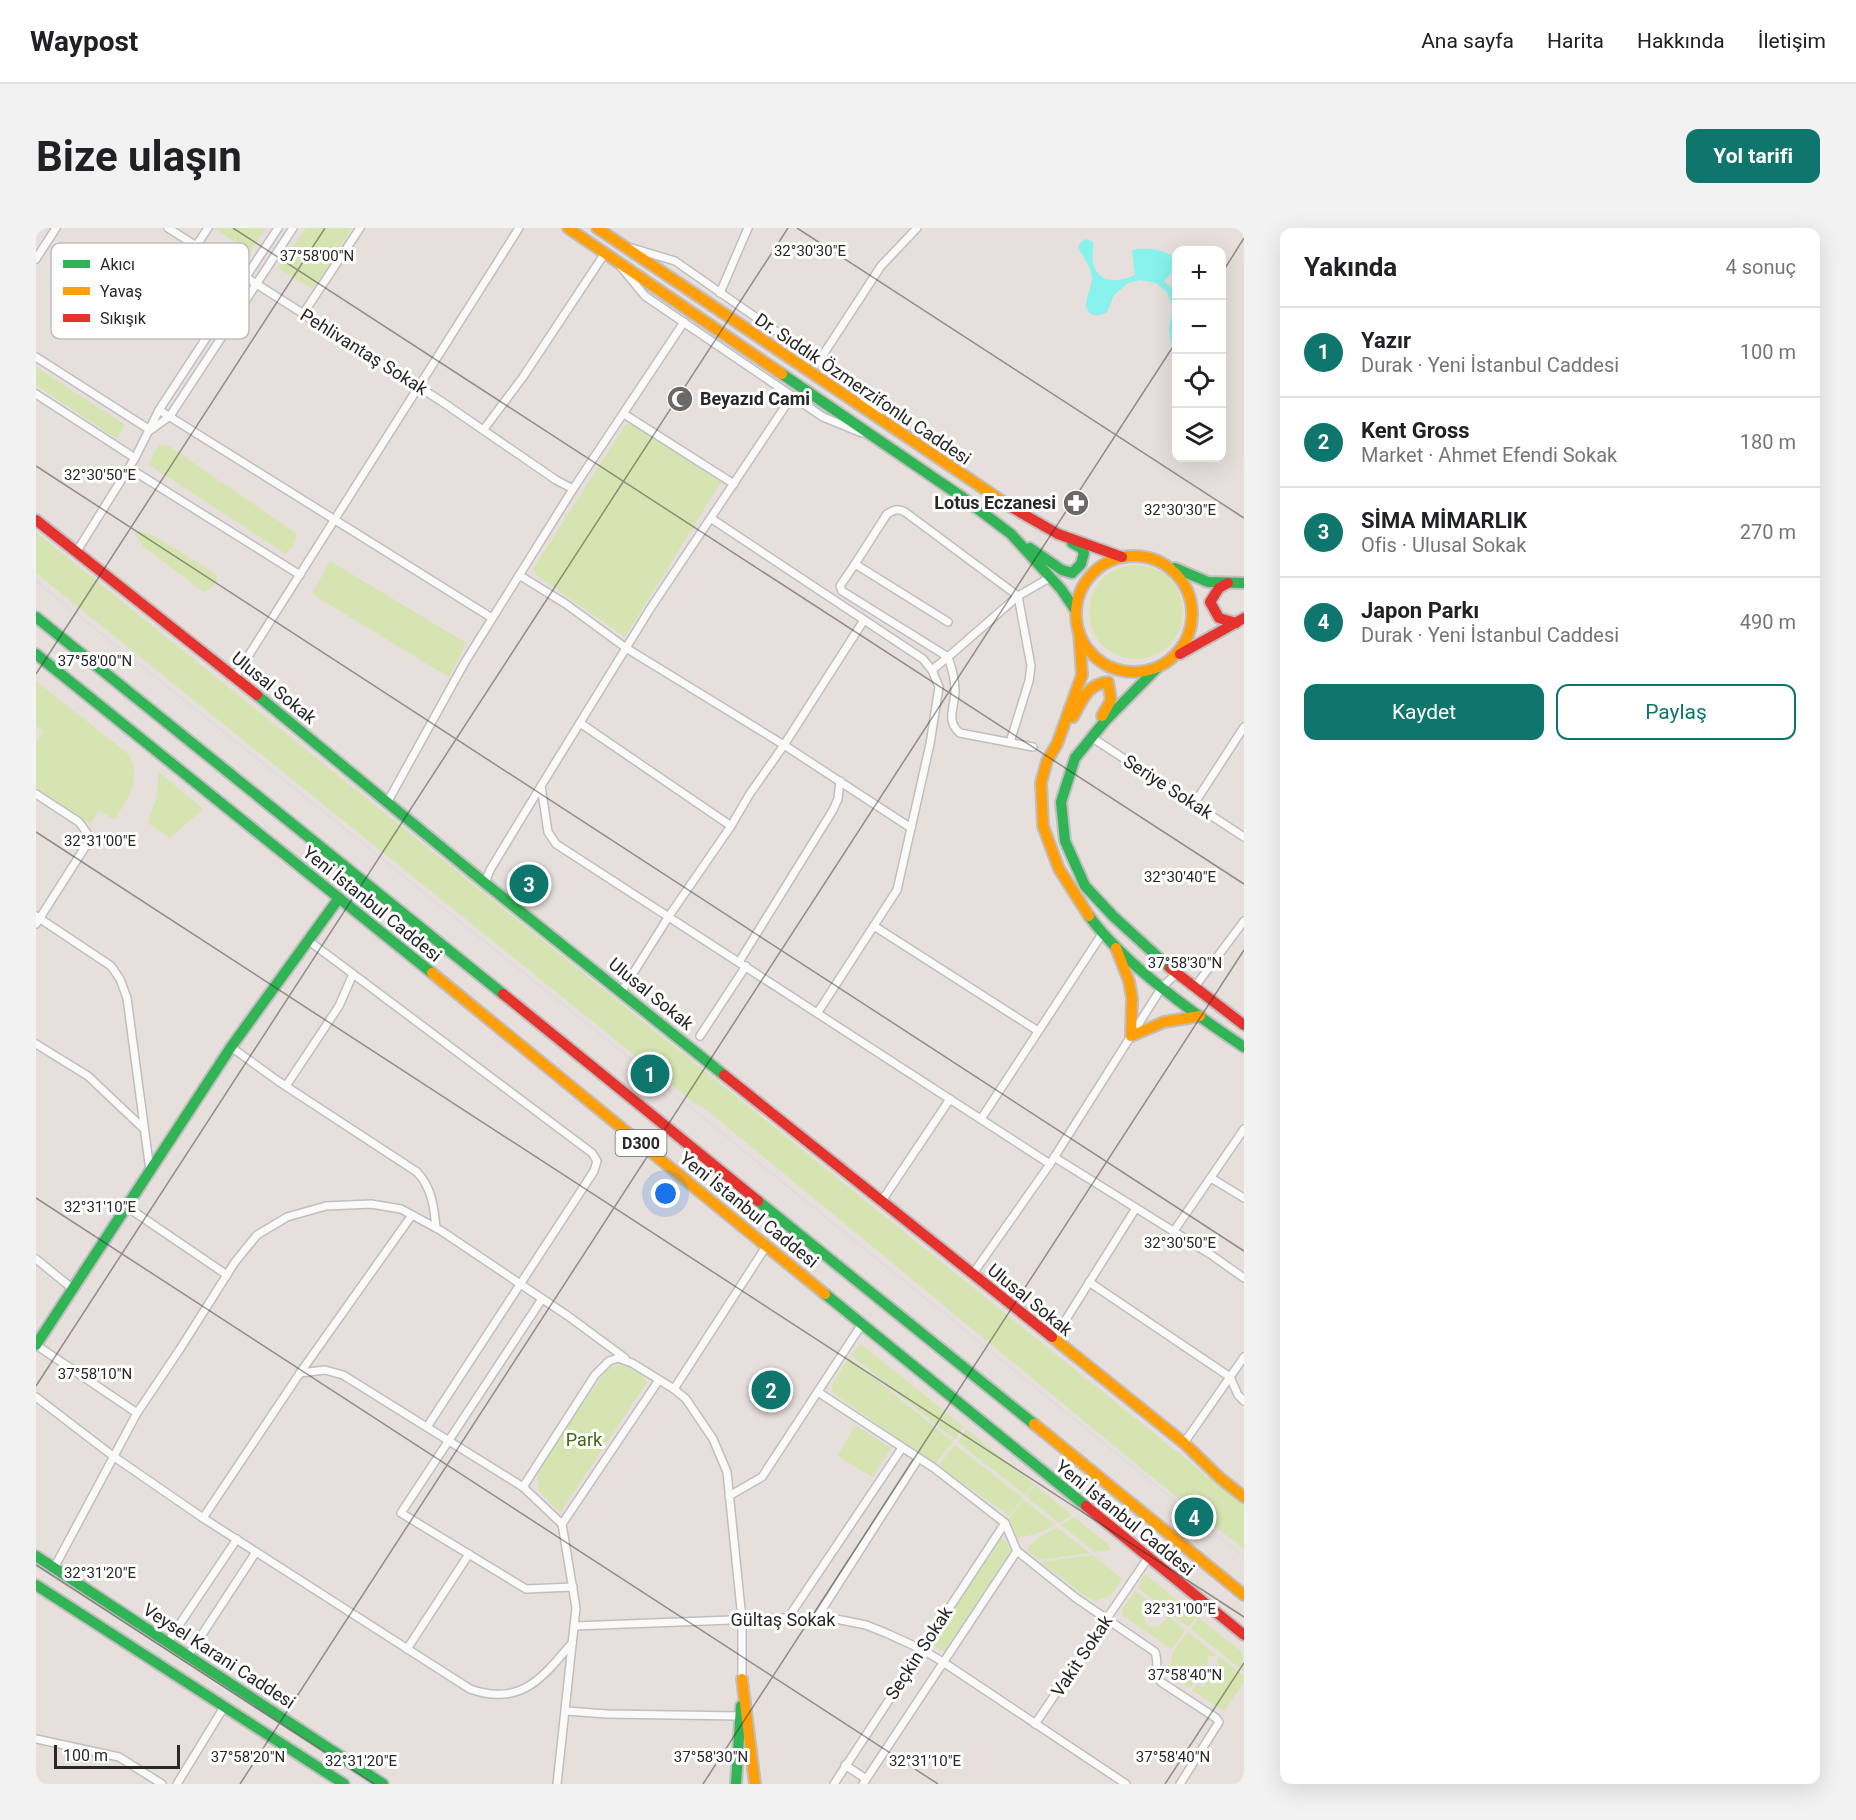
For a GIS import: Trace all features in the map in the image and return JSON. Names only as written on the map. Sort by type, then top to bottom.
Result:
[{"type":"main road","name":"Dr. Sıddık Özmerzifonlu Caddesi","points":[[568,228],[962,496],[1011,534],[1051,577],[1076,611]]},
{"type":"main road","name":"Dr. Sıddık Özmerzifonlu Caddesi","points":[[597,228],[993,496],[1058,534],[1122,557]]},
{"type":"main road","name":"Ulusal Sokak","points":[[36,519],[235,677],[485,883],[622,991],[881,1202],[1184,1443],[1220,1478],[1244,1497]]},
{"type":"main road","points":[[1011,534],[1062,570],[1072,573],[1081,564],[1084,553],[1081,548],[1058,534]]},
{"type":"main road","points":[[1058,741],[1082,675],[1076,611],[1079,594],[1088,578],[1100,566],[1134,555],[1151,558],[1208,582],[1244,583]]},
{"type":"main road","points":[[1167,565],[1185,585],[1193,609],[1192,627],[1185,643],[1174,657]]},
{"type":"main road","points":[[1228,582],[1219,588],[1210,602],[1215,616],[1222,621],[1240,620]]},
{"type":"main road","name":"Yeni İstanbul Caddesi","points":[[36,617],[1244,1595]]},
{"type":"main road","points":[[1240,620],[1157,668],[1091,737],[1075,758],[1061,802],[1065,842],[1085,886],[1113,916],[1176,974],[1244,1024]]},
{"type":"main road","points":[[1079,632],[1086,647],[1100,662],[1118,670],[1138,673],[1157,668]]},
{"type":"main road","name":"Yeni İstanbul Caddesi","points":[[36,654],[767,1245],[1244,1635]]},
{"type":"main road","points":[[1091,737],[1111,704],[1113,693],[1108,682],[1095,682],[1089,687],[1047,761],[1041,783],[1043,826],[1059,869],[1102,934],[1162,987],[1244,1047]]},
{"type":"main road","points":[[36,1345],[231,1047],[339,898]]},
{"type":"main road","points":[[1114,945],[1129,981],[1132,998],[1131,1036],[1155,1023],[1200,1016]]},
{"type":"main road","name":"Veysel Karani Caddesi","points":[[36,1556],[295,1724],[383,1784]]},
{"type":"main road","points":[[36,1585],[344,1784]]},
{"type":"main road","points":[[736,1784],[742,1679]]},
{"type":"main road","points":[[742,1679],[755,1784]]},
{"type":"street","points":[[36,259],[56,228]]},
{"type":"street","name":"Pehlivantaş Sokak","points":[[168,228],[191,243]]},
{"type":"street","points":[[198,243],[208,228]]},
{"type":"street","points":[[249,273],[278,228]]},
{"type":"street","points":[[249,297],[293,228]]},
{"type":"street","points":[[303,314],[360,228]]},
{"type":"street","points":[[235,677],[519,228]]},
{"type":"street","points":[[720,293],[748,228]]},
{"type":"street","points":[[819,361],[881,266],[917,228]]},
{"type":"street","points":[[621,245],[675,261],[853,384],[888,426]]},
{"type":"street","points":[[484,429],[609,256],[645,296],[823,417],[876,438]]},
{"type":"street","name":"Pehlivantaş Sokak","points":[[249,280],[419,387],[556,480],[573,489]]},
{"type":"street","points":[[388,801],[492,618],[573,489],[684,322]]},
{"type":"street","points":[[76,551],[135,458],[159,410],[206,339]]},
{"type":"street","points":[[150,430],[170,416],[221,339]]},
{"type":"street","points":[[36,357],[150,430]]},
{"type":"street","points":[[36,394],[135,458]]},
{"type":"street","points":[[485,883],[490,870],[650,609],[792,396]]},
{"type":"street","points":[[159,410],[492,618]]},
{"type":"street","points":[[624,414],[734,484]]},
{"type":"street","points":[[129,468],[300,575]]},
{"type":"street","points":[[1010,742],[1026,691],[1030,666],[1018,596],[899,509],[886,513],[842,582],[840,586],[842,591],[948,657],[955,694],[951,716],[953,727],[960,732],[1033,747]]},
{"type":"street","points":[[712,519],[923,659],[932,670],[939,687],[930,744],[897,890],[818,1012]]},
{"type":"street","points":[[855,564],[948,622]]},
{"type":"street","points":[[519,576],[566,604],[626,648],[784,745],[911,828]]},
{"type":"street","points":[[932,670],[1018,596],[1051,577]]},
{"type":"street","points":[[622,991],[864,620]]},
{"type":"street","points":[[580,723],[731,826]]},
{"type":"street","points":[[1194,804],[1244,727]]},
{"type":"street","name":"Seriye Sokak","points":[[1091,737],[1244,837]]},
{"type":"street","points":[[700,1036],[833,810],[838,799],[840,781]]},
{"type":"street","points":[[541,786],[548,832],[556,844],[1050,1164]]},
{"type":"street","points":[[36,794],[79,822],[87,833],[87,844],[37,919],[111,966],[120,979],[127,998],[150,1172]]},
{"type":"street","points":[[1194,988],[1244,921]]},
{"type":"street","points":[[874,926],[1038,1031]]},
{"type":"street","points":[[981,1119],[1102,934]]},
{"type":"street","points":[[309,941],[596,1157],[597,1161],[594,1171],[427,1427]]},
{"type":"street","points":[[286,1086],[339,1006],[353,974]]},
{"type":"street","points":[[972,1275],[1050,1164],[1162,987],[1176,974]]},
{"type":"street","points":[[36,1044],[88,1076],[144,1129]]},
{"type":"street","points":[[231,1047],[417,1172],[425,1182],[434,1202],[436,1228]]},
{"type":"street","points":[[881,1202],[950,1099]]},
{"type":"street","points":[[1174,1232],[1244,1129]]},
{"type":"street","points":[[1054,1157],[1244,1278]]},
{"type":"street","points":[[1211,1178],[1244,1198]]},
{"type":"street","points":[[54,1568],[137,1413],[227,1275],[257,1235],[287,1217],[326,1206],[371,1204],[401,1209],[436,1228],[686,1399],[713,1438],[727,1472],[742,1619],[742,1679]]},
{"type":"street","points":[[127,1207],[227,1275]]},
{"type":"street","points":[[1053,1340],[1136,1208]]},
{"type":"street","points":[[203,1518],[300,1372],[412,1215]]},
{"type":"street","points":[[674,1389],[767,1245]]},
{"type":"street","points":[[36,1259],[73,1290]]},
{"type":"street","points":[[1089,1282],[1230,1377],[1238,1395],[1244,1401]]},
{"type":"street","points":[[542,1299],[400,1513],[526,1589],[573,1587]]},
{"type":"street","points":[[729,1496],[762,1477],[862,1324]]},
{"type":"street","points":[[36,1345],[137,1413]]},
{"type":"street","points":[[1184,1443],[1244,1357]]},
{"type":"street","points":[[523,1487],[595,1375],[609,1361],[618,1358],[632,1363]]},
{"type":"street","points":[[300,1372],[325,1370],[343,1375],[523,1487],[562,1524],[576,1608],[557,1784]]},
{"type":"street","points":[[562,1524],[659,1380]]},
{"type":"street","points":[[818,1392],[918,1459],[1005,1523],[1017,1551],[1155,1652],[1157,1676],[1161,1682],[1216,1718],[1219,1722],[1180,1784]]},
{"type":"street","points":[[36,1397],[112,1456],[203,1518],[470,1689],[496,1694],[516,1692],[540,1680],[573,1642]]},
{"type":"street","points":[[788,1618],[902,1448]]},
{"type":"street","points":[[816,1619],[918,1459]]},
{"type":"street","name":"Seçkin Sokak","points":[[834,1784],[1005,1523]]},
{"type":"street","points":[[167,1642],[237,1539]]},
{"type":"street","name":"Seçkin Sokak","points":[[865,1781],[1017,1551]]},
{"type":"street","points":[[188,1656],[256,1552]]},
{"type":"street","points":[[407,1649],[469,1554]]},
{"type":"street","name":"Vakit Sokak","points":[[1035,1724],[1148,1558]]},
{"type":"street","name":"Gültaş Sokak","points":[[574,1626],[788,1618],[836,1619],[866,1625],[921,1649],[943,1662],[1126,1784]]},
{"type":"street","points":[[177,1784],[224,1707]]},
{"type":"street","points":[[566,1711],[607,1714],[740,1716]]},
{"type":"street","points":[[36,1739],[119,1757],[162,1784]]},
{"type":"street","points":[[845,1765],[865,1781]]},
{"type":"green space","points":[[214,228],[266,228],[250,252],[249,243],[236,243]]},
{"type":"green space","points":[[306,228],[352,228],[313,289],[278,268]]},
{"type":"green space","points":[[36,367],[125,425],[117,439],[36,385]]},
{"type":"green space","points":[[626,424],[634,425],[721,482],[625,637],[536,575],[533,569]]},
{"type":"green space","points":[[159,445],[169,446],[297,534],[292,547],[286,554],[148,464]]},
{"type":"green space","points":[[138,531],[151,534],[217,575],[214,584],[203,592],[143,546],[135,534]]},
{"type":"green space","points":[[36,532],[1244,1506],[1244,1549],[1163,1486],[708,1111],[689,1099],[36,573]]},
{"type":"green space","points":[[330,561],[466,643],[449,677],[312,594]]},
{"type":"green space","points":[[1136,565],[1154,568],[1169,579],[1180,594],[1183,612],[1180,630],[1169,645],[1154,656],[1136,659],[1118,656],[1103,645],[1092,630],[1089,612],[1092,594],[1103,579],[1118,568]]},
{"type":"green space","points":[[36,681],[128,754],[134,772],[134,781],[129,796],[114,820],[100,810],[90,824],[36,787],[36,742],[43,732],[36,725]]},
{"type":"green space","points":[[159,772],[203,809],[170,838],[148,823],[157,797]]},
{"type":"green space","points":[[861,1344],[964,1427],[955,1440],[851,1355]]},
{"type":"green space","points":[[849,1358],[953,1442],[935,1464],[833,1393],[832,1385]]},
{"type":"green space","name":"Park","points":[[618,1365],[634,1370],[647,1382],[560,1513],[538,1489],[537,1475],[566,1428],[608,1368]]},
{"type":"green space","points":[[855,1425],[891,1448],[872,1477],[838,1456]]},
{"type":"green space","points":[[966,1429],[1034,1484],[1025,1495],[958,1442]]},
{"type":"green space","points":[[955,1445],[1023,1498],[1008,1517],[1006,1513],[938,1466]]},
{"type":"green space","points":[[1035,1485],[1072,1515],[1059,1523],[1028,1498],[1027,1495]]},
{"type":"green space","points":[[1023,1500],[1055,1525],[1036,1534],[1016,1538],[1009,1518]]},
{"type":"green space","points":[[1074,1517],[1108,1544],[1111,1550],[1095,1552],[1061,1525]]},
{"type":"green space","points":[[1056,1528],[1090,1553],[1039,1560],[1026,1550],[1036,1539]]},
{"type":"green space","points":[[1001,1539],[1008,1544],[1011,1554],[946,1653],[930,1643]]},
{"type":"green space","points":[[1093,1555],[1122,1579],[1111,1595],[1095,1601],[1082,1594],[1041,1562]]},
{"type":"green space","points":[[1145,1574],[1197,1616],[1188,1627],[1138,1588]]},
{"type":"green space","points":[[1135,1591],[1152,1603],[1143,1612],[1146,1624],[1153,1627],[1160,1626],[1168,1616],[1185,1630],[1172,1649],[1123,1616],[1122,1610]]},
{"type":"green space","points":[[1199,1618],[1242,1652],[1244,1672],[1191,1629]]},
{"type":"green space","points":[[1188,1632],[1216,1655],[1208,1657],[1207,1664],[1202,1671],[1194,1666],[1187,1677],[1194,1682],[1190,1688],[1174,1679],[1169,1671],[1173,1652]]},
{"type":"green space","points":[[1218,1656],[1244,1676],[1244,1682],[1223,1711],[1192,1690],[1197,1684],[1203,1688],[1211,1677],[1205,1673],[1210,1666],[1218,1665]]},
{"type":"water","points":[[1086,239],[1093,242],[1093,260],[1097,272],[1101,277],[1112,280],[1135,275],[1132,250],[1155,250],[1172,256],[1172,272],[1164,282],[1172,287],[1172,305],[1167,292],[1156,283],[1140,280],[1128,283],[1114,295],[1107,312],[1094,315],[1089,312],[1086,304],[1092,277],[1078,247]]},
{"type":"water","points":[[1172,313],[1172,345],[1169,329]]},
{"type":"tram line","points":[[36,581],[610,1042],[1244,1557]]},
{"type":"traffic: fast","points":[[782,374],[962,497],[1011,534],[1061,589],[1076,611]]},
{"type":"traffic: fast","points":[[1030,548],[1062,570],[1072,573],[1081,564],[1084,553],[1081,548],[1072,543]]},
{"type":"traffic: fast","points":[[1175,568],[1208,582],[1244,583]]},
{"type":"traffic: fast","points":[[36,617],[503,994]]},
{"type":"traffic: fast","points":[[36,654],[432,973]]},
{"type":"traffic: fast","points":[[1157,668],[1105,721],[1075,758],[1061,802],[1065,841],[1085,886],[1113,916],[1170,968]]},
{"type":"traffic: fast","points":[[257,695],[485,883],[724,1075]]},
{"type":"traffic: fast","points":[[36,1345],[231,1047],[339,898]]},
{"type":"traffic: fast","points":[[1089,916],[1140,970],[1182,1004],[1244,1047]]},
{"type":"traffic: fast","points":[[758,1201],[1034,1424]]},
{"type":"traffic: fast","points":[[825,1294],[1086,1506]]},
{"type":"traffic: fast","points":[[36,1556],[383,1784]]},
{"type":"traffic: fast","points":[[36,1585],[344,1784]]},
{"type":"traffic: fast","points":[[736,1784],[741,1706]]},
{"type":"traffic: slow","points":[[568,228],[782,374]]},
{"type":"traffic: slow","points":[[597,228],[1011,507]]},
{"type":"traffic: slow","points":[[1134,556],[1156,560],[1175,573],[1188,592],[1192,614],[1188,636],[1175,655],[1156,668],[1134,672],[1112,668],[1093,655],[1080,636],[1076,614],[1080,592],[1093,573],[1112,560],[1134,556]]},
{"type":"traffic: slow","points":[[1079,632],[1082,675],[1057,744],[1047,761],[1041,783],[1043,826],[1059,869],[1089,916]]},
{"type":"traffic: slow","points":[[1073,717],[1082,699],[1090,690],[1101,683],[1108,682],[1111,700],[1102,716]]},
{"type":"traffic: slow","points":[[1116,948],[1129,981],[1132,998],[1131,1036],[1164,1022],[1200,1016]]},
{"type":"traffic: slow","points":[[432,973],[825,1294]]},
{"type":"traffic: slow","points":[[1052,1337],[1184,1443],[1220,1478],[1244,1497]]},
{"type":"traffic: slow","points":[[1034,1424],[1244,1595]]},
{"type":"traffic: slow","points":[[742,1679],[755,1784]]},
{"type":"traffic: jam","points":[[1011,507],[1058,534],[1122,557]]},
{"type":"traffic: jam","points":[[36,520],[257,695]]},
{"type":"traffic: jam","points":[[1228,583],[1219,588],[1210,602],[1219,618],[1236,623]]},
{"type":"traffic: jam","points":[[1180,654],[1244,618]]},
{"type":"traffic: jam","points":[[1170,968],[1244,1025]]},
{"type":"traffic: jam","points":[[503,994],[758,1201]]},
{"type":"traffic: jam","points":[[724,1075],[1052,1337]]},
{"type":"traffic: jam","points":[[1086,1506],[1244,1635]]},
{"type":"place","name":"Beyazıd Cami","points":[[680,399]]},
{"type":"place","name":"Lotus Eczanesi","points":[[1076,503]]},
{"type":"place","name":"SİMA MİMARLIK","points":[[529,884]]},
{"type":"place","name":"Yazır","points":[[650,1074]]},
{"type":"place","name":"Kent Gross","points":[[771,1390]]},
{"type":"place","name":"Japon Parkı","points":[[1194,1517]]}]
